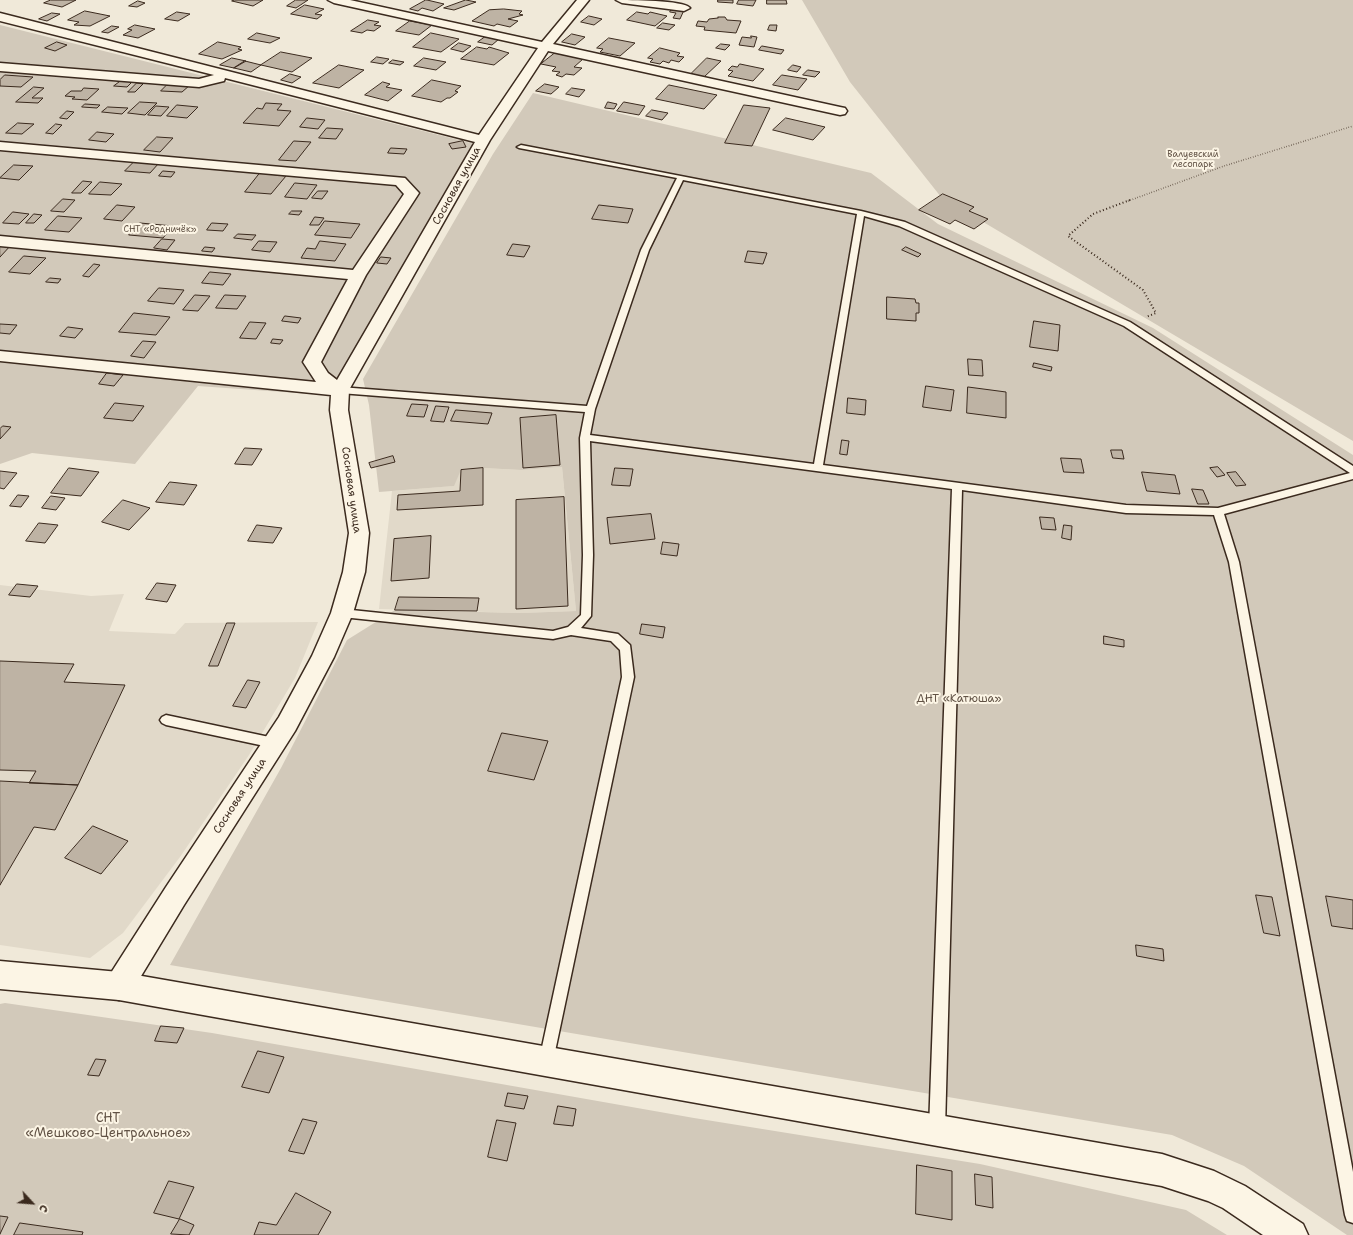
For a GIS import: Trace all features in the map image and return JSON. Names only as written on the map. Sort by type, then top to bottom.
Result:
[{"type":"street","points":[[334,0],[840,112]]},
{"type":"street","name":"Сосновая улица","points":[[119,986],[304,694],[323,657],[342,613],[354,572],[359,533],[339,410],[340,390],[483,140],[546,46],[583,0]]},
{"type":"street","points":[[622,0],[684,8]]},
{"type":"street","points":[[0,17],[483,140]]},
{"type":"street","points":[[0,67],[199,83],[228,76]]},
{"type":"street","points":[[0,146],[400,181],[412,193],[358,275],[312,362],[321,377],[340,390]]},
{"type":"street","points":[[0,241],[358,275]]},
{"type":"street","points":[[0,356],[340,390]]},
{"type":"street","points":[[0,974],[119,986],[1162,1170],[1214,1187],[1234,1197],[1292,1235]]},
{"type":"lane","points":[[520,147],[861,213],[902,224],[1127,324],[1353,471]]},
{"type":"lane","points":[[571,631],[586,616],[588,555],[585,438],[590,408],[646,250],[681,177]]},
{"type":"lane","points":[[818,467],[861,213]]},
{"type":"lane","points":[[340,390],[590,408]]},
{"type":"lane","points":[[585,438],[612,440],[818,467],[1126,509],[1218,512],[1353,476]]},
{"type":"lane","points":[[937,1130],[957,486]]},
{"type":"lane","points":[[1218,512],[1234,562],[1353,1215]]},
{"type":"lane","points":[[342,613],[553,635],[571,631],[614,637],[626,648],[628,677],[546,1061]]},
{"type":"lane","points":[[166,720],[274,743]]},
{"type":"path","points":[[1127,324],[1156,313],[1143,290],[1068,236],[1094,214],[1224,166],[1353,126]]},
{"type":"shaded area","points":[[562,467],[576,611],[521,613],[379,609],[392,491],[453,486],[461,470],[483,468],[521,470]]},
{"type":"shaded area","points":[[0,585],[91,596],[124,594],[109,631],[175,634],[185,623],[318,622],[295,678],[249,755],[180,857],[123,933],[90,958],[0,945]]},
{"type":"green space","name":"Валуевский лесопарк","points":[[802,0],[1353,0],[1353,441],[941,197],[850,82]]},
{"type":"green space","name":"СНТ «Родничёк»","points":[[0,25],[475,144],[339,377],[326,395],[198,386],[135,464],[32,453],[0,464]]},
{"type":"green space","name":"ДНТ «Катюша»","points":[[533,93],[871,173],[938,224],[1153,328],[1353,455],[1353,1235],[1347,1235],[1244,1166],[1172,1135],[170,965],[281,768],[347,640],[395,610],[521,613],[576,611],[562,467],[521,470],[483,468],[461,470],[454,486],[379,492],[369,405],[363,379],[493,154]]},
{"type":"green space","name":"СНТ «Мешково-Центральное»","points":[[5,1003],[212,1033],[694,1118],[980,1164],[1186,1210],[1227,1235],[0,1235],[0,1004]]},
{"type":"building","points":[[51,0],[76,0],[62,7],[44,3]]},
{"type":"building","points":[[263,0],[253,6],[232,1]]},
{"type":"building","points":[[296,0],[308,0],[296,8],[287,6]]},
{"type":"building","points":[[426,0],[444,4],[433,11],[422,8],[418,11],[410,9]]},
{"type":"building","points":[[466,0],[476,2],[454,10],[444,8]]},
{"type":"building","points":[[718,0],[733,0],[733,3],[718,2]]},
{"type":"building","points":[[739,0],[756,0],[753,6],[737,4]]},
{"type":"building","points":[[767,0],[786,0],[787,4],[767,4]]},
{"type":"building","points":[[138,1],[145,3],[137,7],[129,6]]},
{"type":"building","points":[[305,5],[324,9],[315,14],[322,15],[317,19],[291,14]]},
{"type":"building","points":[[504,9],[522,11],[519,14],[523,15],[508,19],[518,21],[510,27],[497,24],[494,26],[472,21],[489,10]]},
{"type":"building","points":[[672,9],[684,10],[680,19],[673,18],[676,13],[670,12]]},
{"type":"building","points":[[85,11],[110,16],[90,26],[74,25],[79,22],[68,20]]},
{"type":"building","points":[[177,12],[190,14],[178,21],[165,19]]},
{"type":"building","points":[[637,12],[648,14],[650,12],[667,16],[655,26],[627,20]]},
{"type":"building","points":[[52,13],[60,14],[47,21],[39,19]]},
{"type":"building","points":[[589,16],[602,19],[594,25],[581,22]]},
{"type":"building","points":[[725,17],[727,20],[741,21],[736,33],[704,30],[705,27],[696,26],[698,21],[707,22],[709,19]]},
{"type":"building","points":[[368,20],[379,22],[374,25],[381,26],[374,31],[367,30],[362,33],[351,31]]},
{"type":"building","points":[[410,21],[432,25],[419,35],[396,31]]},
{"type":"building","points":[[663,23],[675,25],[669,30],[657,28]]},
{"type":"building","points":[[135,25],[155,29],[138,38],[123,35],[132,30],[128,29]]},
{"type":"building","points":[[770,25],[777,25],[776,31],[768,30]]},
{"type":"building","points":[[112,26],[119,27],[108,33],[102,32]]},
{"type":"building","points":[[257,33],[280,38],[270,43],[248,39]]},
{"type":"building","points":[[431,33],[459,39],[441,52],[413,47]]},
{"type":"building","points":[[572,34],[585,37],[575,45],[562,42]]},
{"type":"building","points":[[751,36],[757,37],[754,47],[739,45],[742,37],[751,38]]},
{"type":"building","points":[[485,37],[499,39],[492,45],[478,42]]},
{"type":"building","points":[[609,38],[635,43],[620,56],[600,52],[603,49],[597,48]]},
{"type":"building","points":[[57,42],[67,45],[55,51],[45,48]]},
{"type":"building","points":[[218,42],[241,47],[238,49],[242,50],[222,59],[199,54]]},
{"type":"building","points":[[459,43],[471,46],[463,52],[451,49]]},
{"type":"building","points":[[721,44],[730,45],[725,50],[716,48]]},
{"type":"building","points":[[762,46],[784,50],[781,54],[759,50]]},
{"type":"building","points":[[477,47],[487,49],[489,47],[509,53],[494,65],[461,59]]},
{"type":"building","points":[[660,48],[680,53],[677,56],[684,57],[679,62],[671,60],[669,63],[663,61],[660,64],[650,62],[653,59],[648,58]]},
{"type":"building","points":[[281,52],[312,58],[292,72],[261,65]]},
{"type":"building","points":[[555,53],[583,59],[574,67],[582,68],[574,75],[566,74],[562,77],[556,75],[560,72],[552,71],[556,67],[541,64]]},
{"type":"building","points":[[377,57],[389,59],[383,64],[371,62]]},
{"type":"building","points":[[232,58],[246,61],[234,68],[220,65]]},
{"type":"building","points":[[424,58],[446,62],[436,70],[414,66]]},
{"type":"building","points":[[707,58],[721,61],[704,77],[691,74]]},
{"type":"building","points":[[393,60],[404,62],[400,65],[389,63]]},
{"type":"building","points":[[245,61],[261,65],[251,72],[234,68]]},
{"type":"building","points":[[740,64],[764,69],[753,81],[728,76],[733,71],[728,70],[732,66],[737,67]]},
{"type":"building","points":[[339,65],[364,70],[339,88],[313,83]]},
{"type":"building","points":[[793,65],[801,67],[797,72],[788,70]]},
{"type":"building","points":[[808,70],[820,72],[815,77],[803,75]]},
{"type":"building","points":[[290,74],[301,77],[292,83],[281,80]]},
{"type":"building","points":[[5,75],[33,77],[21,87],[0,86],[0,80]]},
{"type":"building","points":[[782,75],[807,79],[798,90],[773,85]]},
{"type":"building","points":[[122,80],[134,80],[127,87],[114,86]]},
{"type":"building","points":[[432,80],[461,86],[455,91],[458,92],[441,102],[412,96]]},
{"type":"building","points":[[383,82],[390,84],[386,87],[402,90],[388,101],[365,95]]},
{"type":"building","points":[[137,83],[143,84],[135,92],[128,92]]},
{"type":"building","points":[[169,83],[190,85],[182,92],[161,91]]},
{"type":"building","points":[[545,84],[559,87],[551,94],[536,91]]},
{"type":"building","points":[[669,85],[717,95],[704,109],[656,99]]},
{"type":"building","points":[[34,87],[44,88],[32,98],[43,98],[38,103],[16,102]]},
{"type":"building","points":[[84,88],[99,89],[87,100],[72,99],[75,97],[65,96],[71,91],[81,91]]},
{"type":"building","points":[[572,88],[585,90],[579,97],[566,94]]},
{"type":"building","points":[[140,102],[157,103],[145,115],[128,113]]},
{"type":"building","points":[[608,102],[617,104],[614,109],[605,108]]},
{"type":"building","points":[[624,102],[645,106],[639,115],[617,111]]},
{"type":"building","points":[[266,103],[282,104],[277,110],[291,111],[279,126],[243,123],[257,108],[262,109]]},
{"type":"building","points":[[85,104],[100,105],[97,108],[82,107]]},
{"type":"building","points":[[177,105],[198,107],[187,118],[167,116]]},
{"type":"building","points":[[744,105],[770,108],[752,146],[725,143]]},
{"type":"building","points":[[156,106],[169,107],[161,116],[148,115]]},
{"type":"building","points":[[108,107],[128,108],[122,114],[102,112]]},
{"type":"building","points":[[652,110],[668,113],[662,120],[646,116]]},
{"type":"building","points":[[67,111],[74,112],[67,119],[60,118]]},
{"type":"building","points":[[307,118],[325,120],[318,129],[300,127]]},
{"type":"building","points":[[786,118],[825,127],[813,140],[773,130]]},
{"type":"building","points":[[18,123],[34,124],[22,134],[6,133]]},
{"type":"building","points":[[56,124],[62,125],[53,134],[46,133]]},
{"type":"building","points":[[327,128],[343,129],[336,139],[319,138]]},
{"type":"building","points":[[97,132],[114,134],[106,142],[89,140]]},
{"type":"building","points":[[157,137],[173,138],[160,152],[144,150]]},
{"type":"building","points":[[294,141],[311,142],[296,161],[279,160]]},
{"type":"building","points":[[463,141],[466,147],[452,149],[449,144]]},
{"type":"building","points":[[391,148],[407,149],[404,154],[388,153]]},
{"type":"building","points":[[135,161],[159,163],[150,173],[125,171]]},
{"type":"building","points":[[14,165],[33,166],[19,180],[0,178]]},
{"type":"building","points":[[163,171],[175,172],[171,177],[159,176]]},
{"type":"building","points":[[260,173],[286,176],[271,194],[245,192]]},
{"type":"building","points":[[83,181],[92,182],[81,193],[72,193]]},
{"type":"building","points":[[100,182],[122,184],[111,195],[89,194]]},
{"type":"building","points":[[295,183],[317,185],[307,199],[285,197]]},
{"type":"building","points":[[318,191],[328,191],[322,199],[312,198]]},
{"type":"building","points":[[943,194],[974,207],[969,211],[988,219],[974,229],[955,220],[950,224],[919,210]]},
{"type":"building","points":[[63,199],[75,200],[64,212],[51,211]]},
{"type":"building","points":[[117,205],[135,207],[122,221],[104,219]]},
{"type":"building","points":[[599,205],[633,209],[628,223],[592,219]]},
{"type":"building","points":[[292,211],[302,211],[299,215],[289,214]]},
{"type":"building","points":[[13,212],[29,214],[19,224],[3,223]]},
{"type":"building","points":[[34,214],[42,215],[34,223],[26,223]]},
{"type":"building","points":[[58,216],[82,218],[69,232],[45,230]]},
{"type":"building","points":[[315,217],[324,218],[319,225],[310,225]]},
{"type":"building","points":[[325,221],[360,224],[351,238],[315,235]]},
{"type":"building","points":[[140,223],[173,226],[163,238],[129,235]]},
{"type":"building","points":[[212,223],[228,224],[223,231],[207,230]]},
{"type":"building","points":[[238,234],[256,235],[252,240],[234,238]]},
{"type":"building","points":[[162,239],[175,240],[167,250],[154,248]]},
{"type":"building","points":[[259,241],[277,242],[270,252],[252,250]]},
{"type":"building","points":[[320,241],[346,244],[335,261],[301,258],[307,248],[315,249]]},
{"type":"building","points":[[0,243],[12,244],[0,257]]},
{"type":"building","points":[[513,244],[530,246],[524,257],[507,255]]},
{"type":"building","points":[[205,247],[215,248],[212,252],[202,251]]},
{"type":"building","points":[[906,247],[921,254],[918,257],[902,250]]},
{"type":"building","points":[[748,251],[767,253],[763,264],[745,262]]},
{"type":"building","points":[[24,256],[46,258],[30,274],[9,272]]},
{"type":"building","points":[[381,257],[391,258],[387,264],[377,263]]},
{"type":"building","points":[[94,264],[100,265],[89,277],[83,276]]},
{"type":"building","points":[[210,272],[231,274],[223,285],[202,283]]},
{"type":"building","points":[[50,278],[61,279],[58,283],[46,282]]},
{"type":"building","points":[[159,288],[184,290],[174,304],[148,301]]},
{"type":"building","points":[[195,295],[210,296],[198,311],[183,310]]},
{"type":"building","points":[[225,295],[246,296],[237,309],[216,308]]},
{"type":"building","points":[[887,297],[915,299],[916,303],[919,303],[919,313],[916,313],[916,321],[887,319]]},
{"type":"building","points":[[134,313],[170,317],[156,335],[119,332]]},
{"type":"building","points":[[285,316],[301,318],[298,323],[282,321]]},
{"type":"building","points":[[1034,321],[1060,325],[1058,351],[1030,347]]},
{"type":"building","points":[[250,322],[266,323],[256,339],[240,338]]},
{"type":"building","points":[[0,324],[17,325],[10,334],[0,333]]},
{"type":"building","points":[[68,327],[83,329],[75,338],[60,336]]},
{"type":"building","points":[[273,339],[283,340],[280,344],[271,343]]},
{"type":"building","points":[[143,341],[156,342],[144,358],[131,356]]},
{"type":"building","points":[[968,359],[982,360],[983,376],[969,375]]},
{"type":"building","points":[[1034,363],[1052,367],[1051,371],[1033,367]]},
{"type":"building","points":[[107,373],[123,375],[114,386],[99,384]]},
{"type":"building","points":[[926,386],[954,390],[951,411],[923,407]]},
{"type":"building","points":[[968,387],[1006,392],[1006,418],[967,413]]},
{"type":"building","points":[[848,398],[866,400],[865,415],[847,413]]},
{"type":"building","points":[[115,403],[144,406],[133,421],[104,418]]},
{"type":"building","points":[[412,404],[428,405],[424,417],[407,416]]},
{"type":"building","points":[[436,406],[449,407],[444,422],[431,421]]},
{"type":"building","points":[[456,410],[492,413],[488,424],[451,421]]},
{"type":"building","points":[[556,415],[560,465],[523,468],[520,418]]},
{"type":"building","points":[[3,426],[11,427],[0,439],[0,429]]},
{"type":"building","points":[[842,440],[849,441],[847,455],[840,454]]},
{"type":"building","points":[[245,448],[262,449],[252,465],[235,464]]},
{"type":"building","points":[[1111,450],[1122,450],[1124,459],[1113,458]]},
{"type":"building","points":[[393,456],[395,462],[371,468],[369,463]]},
{"type":"building","points":[[1061,458],[1081,459],[1084,473],[1064,472]]},
{"type":"building","points":[[1218,467],[1225,475],[1217,477],[1210,468]]},
{"type":"building","points":[[69,468],[99,472],[81,496],[51,493]]},
{"type":"building","points":[[483,468],[483,505],[397,510],[398,495],[460,491],[461,470]]},
{"type":"building","points":[[615,468],[633,469],[630,486],[612,485]]},
{"type":"building","points":[[0,471],[17,473],[4,489],[0,488]]},
{"type":"building","points":[[1142,472],[1175,475],[1180,494],[1147,491]]},
{"type":"building","points":[[1236,472],[1246,485],[1236,486],[1227,473]]},
{"type":"building","points":[[170,482],[197,485],[184,505],[156,502]]},
{"type":"building","points":[[1192,489],[1203,490],[1209,504],[1198,504]]},
{"type":"building","points":[[18,495],[29,496],[21,507],[10,506]]},
{"type":"building","points":[[51,496],[65,498],[56,510],[42,508]]},
{"type":"building","points":[[564,497],[568,606],[516,609],[516,500]]},
{"type":"building","points":[[123,500],[150,508],[129,530],[102,522]]},
{"type":"building","points":[[651,514],[655,539],[610,544],[607,518]]},
{"type":"building","points":[[1040,517],[1054,518],[1056,530],[1042,529]]},
{"type":"building","points":[[39,523],[58,525],[45,543],[26,541]]},
{"type":"building","points":[[257,525],[282,528],[273,543],[248,541]]},
{"type":"building","points":[[1064,525],[1072,526],[1071,540],[1062,538]]},
{"type":"building","points":[[431,536],[429,578],[391,581],[394,539]]},
{"type":"building","points":[[663,542],[679,544],[677,556],[661,554]]},
{"type":"building","points":[[157,583],[176,585],[167,602],[146,599]]},
{"type":"building","points":[[17,584],[38,586],[30,597],[9,595]]},
{"type":"building","points":[[399,597],[479,598],[477,611],[395,610]]},
{"type":"building","points":[[227,623],[235,623],[218,666],[209,666]]},
{"type":"building","points":[[642,624],[665,627],[663,638],[640,634]]},
{"type":"building","points":[[1104,636],[1124,640],[1124,647],[1104,644]]},
{"type":"building","points":[[0,661],[74,664],[64,682],[125,685],[78,785],[29,783],[36,771],[0,770]]},
{"type":"building","points":[[248,680],[260,682],[246,708],[233,706]]},
{"type":"building","points":[[502,733],[548,741],[534,780],[488,771]]},
{"type":"building","points":[[0,781],[78,785],[55,830],[34,827],[0,885]]},
{"type":"building","points":[[93,826],[128,841],[101,874],[65,858]]},
{"type":"building","points":[[1256,895],[1272,897],[1280,936],[1264,933]]},
{"type":"building","points":[[1326,896],[1353,900],[1353,929],[1332,926]]},
{"type":"building","points":[[1136,945],[1163,949],[1164,961],[1137,956]]},
{"type":"building","points":[[161,1026],[184,1028],[177,1043],[155,1041]]},
{"type":"building","points":[[258,1051],[284,1057],[269,1093],[242,1087]]},
{"type":"building","points":[[96,1059],[106,1060],[99,1076],[88,1075]]},
{"type":"building","points":[[508,1093],[528,1096],[524,1109],[505,1106]]},
{"type":"building","points":[[558,1106],[576,1109],[573,1126],[554,1124]]},
{"type":"building","points":[[303,1119],[317,1122],[304,1154],[289,1151]]},
{"type":"building","points":[[497,1120],[516,1123],[507,1161],[488,1157]]},
{"type":"building","points":[[917,1165],[952,1171],[952,1220],[916,1214]]},
{"type":"building","points":[[975,1174],[992,1177],[993,1208],[976,1205]]},
{"type":"building","points":[[169,1181],[194,1187],[179,1219],[154,1213]]},
{"type":"building","points":[[296,1193],[331,1212],[318,1235],[254,1235],[259,1222],[276,1225]]},
{"type":"building","points":[[0,1216],[8,1217],[0,1234]]},
{"type":"building","points":[[180,1219],[194,1225],[189,1235],[171,1234]]},
{"type":"building","points":[[20,1223],[83,1232],[82,1235],[14,1235]]}]
